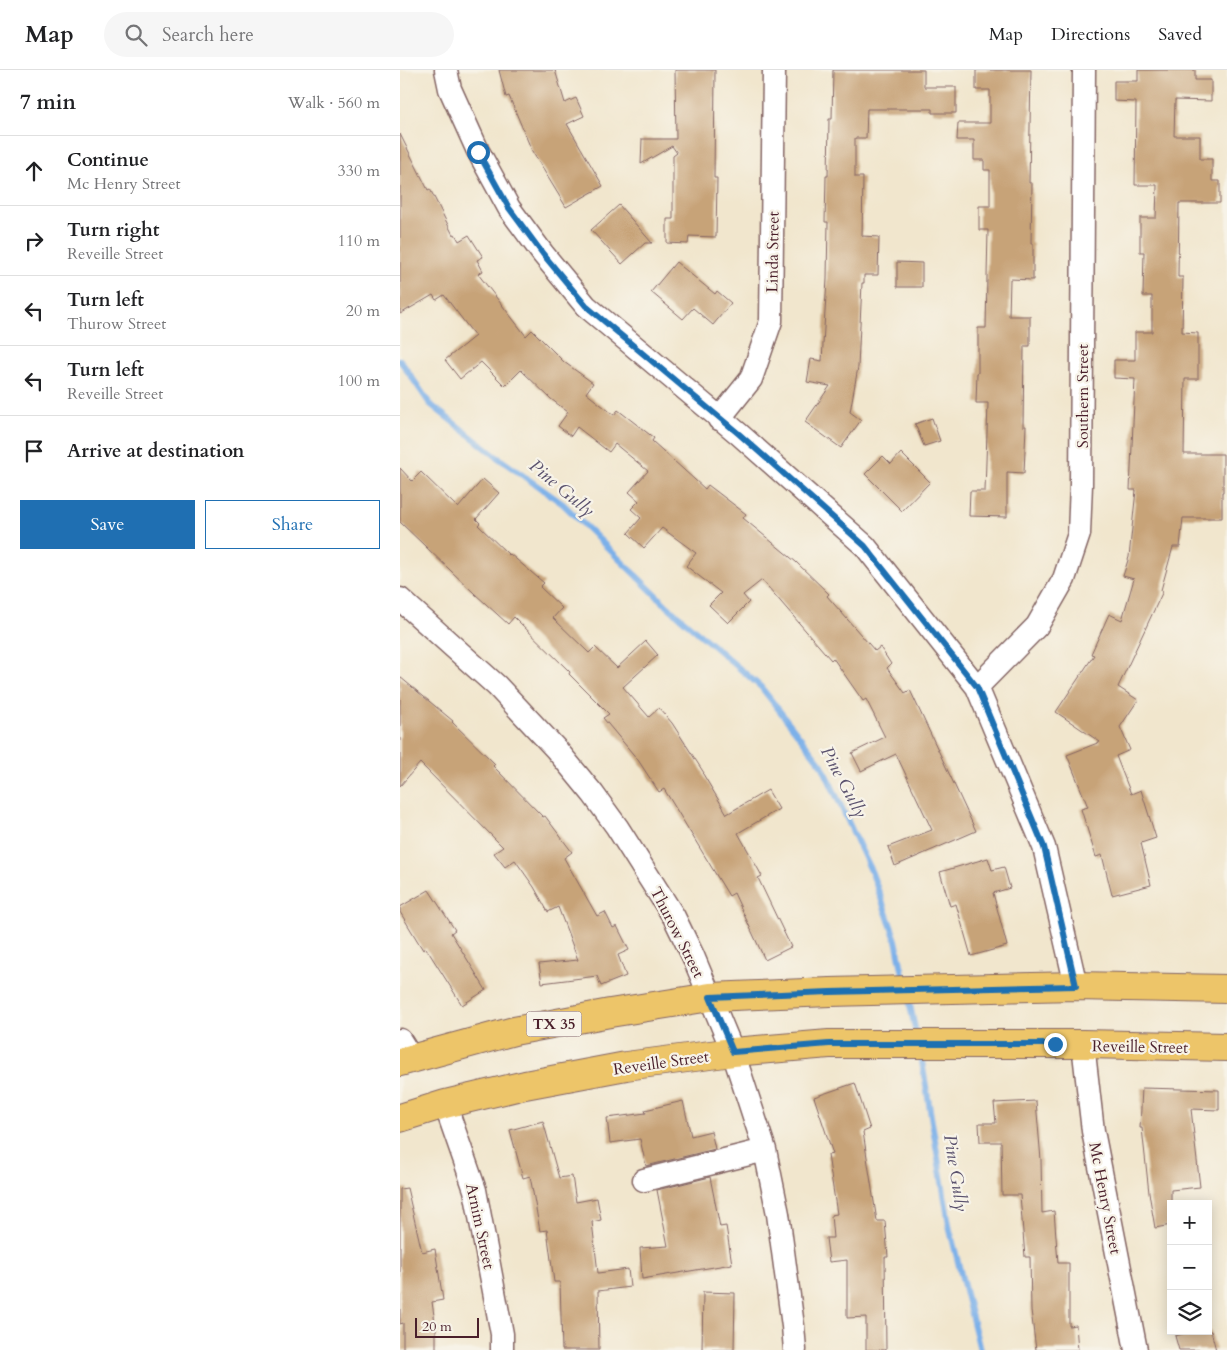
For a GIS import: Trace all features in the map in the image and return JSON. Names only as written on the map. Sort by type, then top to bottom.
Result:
[{"type":"main road","name":"TX 35","points":[[404,1054],[610,1013],[710,997],[875,990],[1076,986],[1227,989]]},
{"type":"main road","name":"Reveille Street","points":[[400,1118],[445,1104],[525,1085],[617,1068],[733,1052],[829,1044],[1082,1044],[1227,1047]]},
{"type":"street","points":[[446,70],[450,89],[478,152],[509,208],[543,254],[586,306],[719,418],[865,546],[977,687],[1044,847],[1076,986]]},
{"type":"street","name":"Linda Street","points":[[719,418],[750,379],[771,321],[774,70]]},
{"type":"street","name":"Southern Street","points":[[977,687],[1037,626],[1064,579],[1079,534],[1082,484],[1084,70]]},
{"type":"street","name":"Thurow Street","points":[[400,599],[497,686],[556,749],[593,794],[622,835],[674,917],[693,956],[733,1052],[765,1150],[778,1214],[795,1350]]},
{"type":"street","name":"Mc Henry Street","points":[[1082,1044],[1093,1130],[1136,1350]]},
{"type":"street","name":"Arnim Street","points":[[445,1104],[475,1190],[502,1334],[502,1350]]},
{"type":"street","points":[[644,1180],[765,1150]]},
{"type":"building","points":[[499,70],[555,70],[565,103],[576,98],[584,116],[567,124],[603,186],[566,207],[532,151],[509,96],[506,97]]},
{"type":"building","points":[[675,70],[715,70],[714,178],[717,178],[716,237],[689,236],[688,244],[667,243],[667,219],[673,219],[673,156],[677,153],[672,146],[641,164],[642,139],[676,139]]},
{"type":"building","points":[[833,70],[924,70],[924,87],[956,87],[956,113],[932,113],[932,109],[867,109],[866,138],[855,138],[855,177],[863,177],[862,236],[879,237],[878,275],[864,275],[864,283],[862,283],[858,367],[850,412],[861,420],[841,448],[805,422],[830,386],[807,382],[811,359],[822,361],[827,279],[828,222],[825,222],[826,176],[828,176],[829,119],[832,119]]},
{"type":"building","points":[[976,70],[1031,70],[1029,183],[1032,183],[1031,243],[1033,243],[1033,280],[1010,279],[1009,316],[1030,316],[1030,346],[1024,346],[1023,426],[1026,426],[1024,473],[1007,472],[1007,517],[969,516],[970,491],[985,491],[988,403],[976,403],[978,328],[986,328],[988,230],[979,230],[979,206],[990,206],[990,170],[984,170],[984,160],[974,160],[974,140],[957,140],[958,123],[990,123],[990,90],[976,90]]},
{"type":"building","points":[[1138,70],[1195,70],[1195,80],[1211,80],[1211,101],[1175,100],[1174,136],[1200,136],[1200,159],[1212,159],[1212,181],[1220,181],[1220,203],[1179,203],[1178,277],[1183,277],[1182,332],[1198,333],[1198,379],[1185,379],[1184,454],[1223,454],[1223,492],[1222,518],[1183,518],[1180,547],[1173,547],[1161,590],[1163,591],[1118,687],[1138,700],[1120,727],[1130,750],[1116,756],[1131,794],[1141,790],[1156,838],[1141,843],[1151,885],[1112,895],[1102,855],[1096,857],[1081,809],[1088,807],[1067,755],[1100,742],[1056,712],[1094,655],[1091,654],[1109,614],[1122,620],[1134,579],[1123,576],[1129,557],[1136,490],[1130,490],[1135,379],[1114,378],[1114,360],[1135,360],[1135,332],[1152,332],[1152,296],[1143,296],[1144,252],[1140,252],[1140,218],[1156,218],[1157,185],[1135,185],[1136,102],[1114,101],[1114,81],[1138,81]]},
{"type":"building","points":[[400,134],[453,235],[455,234],[459,241],[469,235],[483,257],[477,260],[483,271],[478,274],[526,336],[532,330],[564,362],[593,383],[586,393],[614,415],[618,410],[654,438],[652,441],[705,489],[708,485],[746,514],[743,518],[796,562],[829,594],[827,596],[875,651],[880,647],[891,664],[887,668],[905,693],[910,690],[976,831],[895,866],[888,847],[932,830],[896,754],[861,771],[852,753],[885,737],[866,699],[863,701],[833,658],[831,660],[762,580],[743,595],[749,602],[728,623],[709,605],[721,593],[686,566],[696,553],[662,528],[644,548],[628,533],[641,518],[631,509],[639,501],[629,492],[648,471],[615,444],[609,452],[577,427],[571,436],[558,426],[568,412],[551,399],[521,370],[505,386],[481,362],[460,379],[445,360],[475,336],[444,295],[436,300],[433,295],[400,314]]},
{"type":"building","points":[[619,205],[652,243],[645,243],[622,264],[591,230]]},
{"type":"building","points":[[676,262],[715,294],[717,291],[731,303],[713,325],[693,308],[683,319],[651,292]]},
{"type":"building","points":[[897,262],[922,263],[922,287],[897,287]]},
{"type":"building","points":[[932,418],[940,441],[924,446],[915,424]]},
{"type":"building","points":[[901,453],[930,482],[902,511],[865,474],[883,456],[891,464]]},
{"type":"building","points":[[400,468],[412,481],[421,472],[458,508],[483,479],[499,493],[476,519],[480,523],[478,525],[509,555],[544,583],[540,587],[562,608],[553,618],[589,653],[595,647],[617,668],[646,641],[658,655],[623,687],[649,717],[659,708],[672,723],[704,773],[727,814],[768,790],[779,809],[738,833],[762,876],[758,878],[791,947],[765,960],[734,893],[729,896],[664,789],[659,792],[638,760],[603,718],[609,714],[569,674],[570,672],[514,617],[508,624],[400,522]]},
{"type":"building","points":[[400,677],[453,721],[495,764],[493,766],[543,817],[545,816],[572,852],[564,858],[597,916],[605,912],[613,928],[617,926],[629,950],[618,955],[626,976],[601,986],[597,976],[542,983],[539,964],[578,960],[558,907],[548,912],[534,887],[515,860],[505,867],[494,853],[503,847],[420,763],[400,786]]},
{"type":"building","points":[[988,858],[992,870],[1004,867],[1010,888],[993,893],[1007,946],[971,956],[956,904],[950,906],[940,872]]},
{"type":"building","points":[[429,890],[455,930],[451,933],[486,990],[462,1005],[426,948],[423,950],[400,912],[400,907]]},
{"type":"building","points":[[855,1083],[870,1129],[863,1132],[877,1221],[885,1221],[888,1257],[885,1257],[886,1350],[866,1350],[866,1317],[847,1318],[847,1260],[829,1262],[826,1238],[833,1238],[831,1215],[837,1214],[828,1155],[833,1154],[814,1097]]},
{"type":"building","points":[[1142,1088],[1219,1090],[1219,1110],[1191,1109],[1200,1187],[1171,1190],[1171,1200],[1167,1200],[1167,1226],[1155,1228],[1142,1128],[1140,1128]]},
{"type":"building","points":[[683,1101],[691,1136],[711,1131],[715,1149],[646,1166],[640,1139],[610,1143],[607,1118],[646,1113],[645,1110]]},
{"type":"building","points":[[1036,1101],[1041,1160],[1042,1213],[1054,1211],[1058,1263],[1069,1263],[1069,1326],[1076,1325],[1078,1350],[1036,1350],[1031,1310],[1030,1257],[1025,1257],[1020,1195],[1002,1195],[1001,1142],[980,1142],[979,1123],[996,1123],[994,1103]]},
{"type":"building","points":[[543,1121],[559,1178],[572,1176],[576,1202],[597,1198],[601,1220],[592,1222],[598,1273],[628,1269],[630,1287],[598,1291],[599,1350],[562,1350],[560,1282],[554,1282],[547,1230],[540,1231],[530,1176],[523,1178],[510,1130]]},
{"type":"building","points":[[710,1177],[720,1227],[726,1226],[732,1264],[642,1279],[640,1248],[668,1246],[657,1190]]},
{"type":"building","points":[[407,1188],[422,1252],[435,1249],[443,1300],[432,1302],[436,1329],[436,1350],[403,1350],[403,1323],[400,1324],[400,1189]]},
{"type":"building","points":[[703,1292],[735,1293],[734,1350],[702,1350]]},
{"type":"building","points":[[1212,1335],[1216,1350],[1179,1350],[1175,1336]]},
{"type":"waterway","name":"Pine Gully","points":[[400,360],[430,404],[497,457],[563,504],[666,605],[761,687],[822,765],[872,873],[896,940],[905,984]]},
{"type":"waterway","name":"Pine Gully","points":[[908,996],[917,1038]]},
{"type":"waterway","name":"Pine Gully","points":[[920,1050],[950,1230],[980,1350]]},
{"type":"route","points":[[478,152],[509,208],[543,254],[586,306],[739,434],[865,546],[977,687],[1044,847],[1076,986],[875,990],[710,997],[733,1052],[829,1044],[1055,1044]]}]
